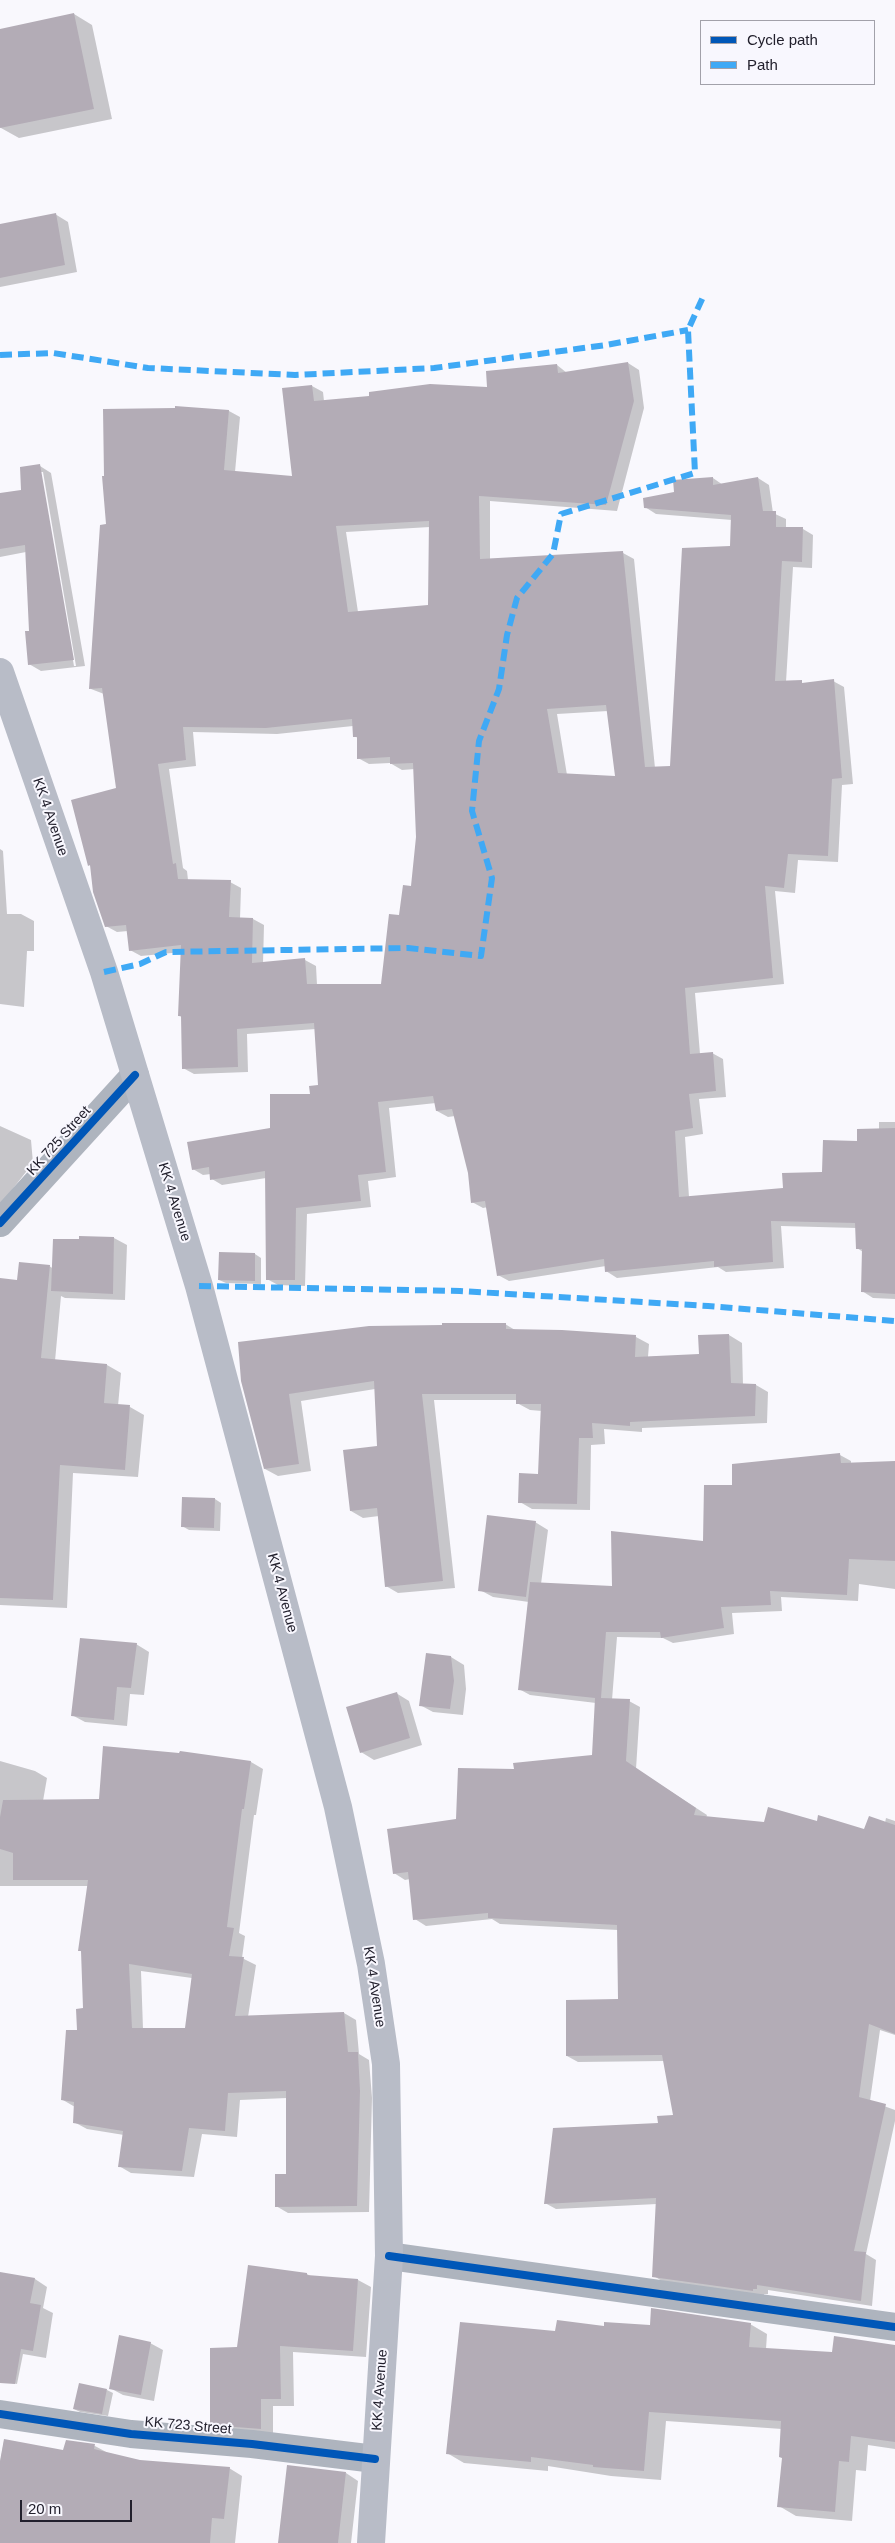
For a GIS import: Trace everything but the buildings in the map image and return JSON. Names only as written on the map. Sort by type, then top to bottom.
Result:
[{"type":"main road","name":"KK 4 Avenue","points":[[0,672],[104,972],[199,1286],[293,1634],[342,1826],[371,1964],[386,2064],[389,2256],[371,2543]]},
{"type":"street","name":"KK 725 Street","points":[[0,1223],[135,1075]]},
{"type":"street","points":[[389,2256],[895,2327]]},
{"type":"street","name":"KK 723 Street","points":[[0,2414],[130,2434],[252,2444],[375,2459]]},
{"type":"marked path","points":[[104,972],[140,964],[166,952],[408,948],[481,956],[492,878],[472,811],[479,741],[499,689],[507,635],[517,598],[553,554],[561,514],[695,473],[688,330],[703,297]]},
{"type":"marked path","points":[[0,355],[53,353],[148,368],[295,375],[434,368],[606,345],[688,330]]},
{"type":"marked path","points":[[199,1286],[460,1291],[708,1306],[895,1321]]},
{"type":"cycle path","points":[[0,1223],[135,1075]]},
{"type":"cycle path","points":[[389,2256],[895,2327]]},
{"type":"cycle path","points":[[0,2414],[131,2434],[252,2444],[375,2459]]}]
